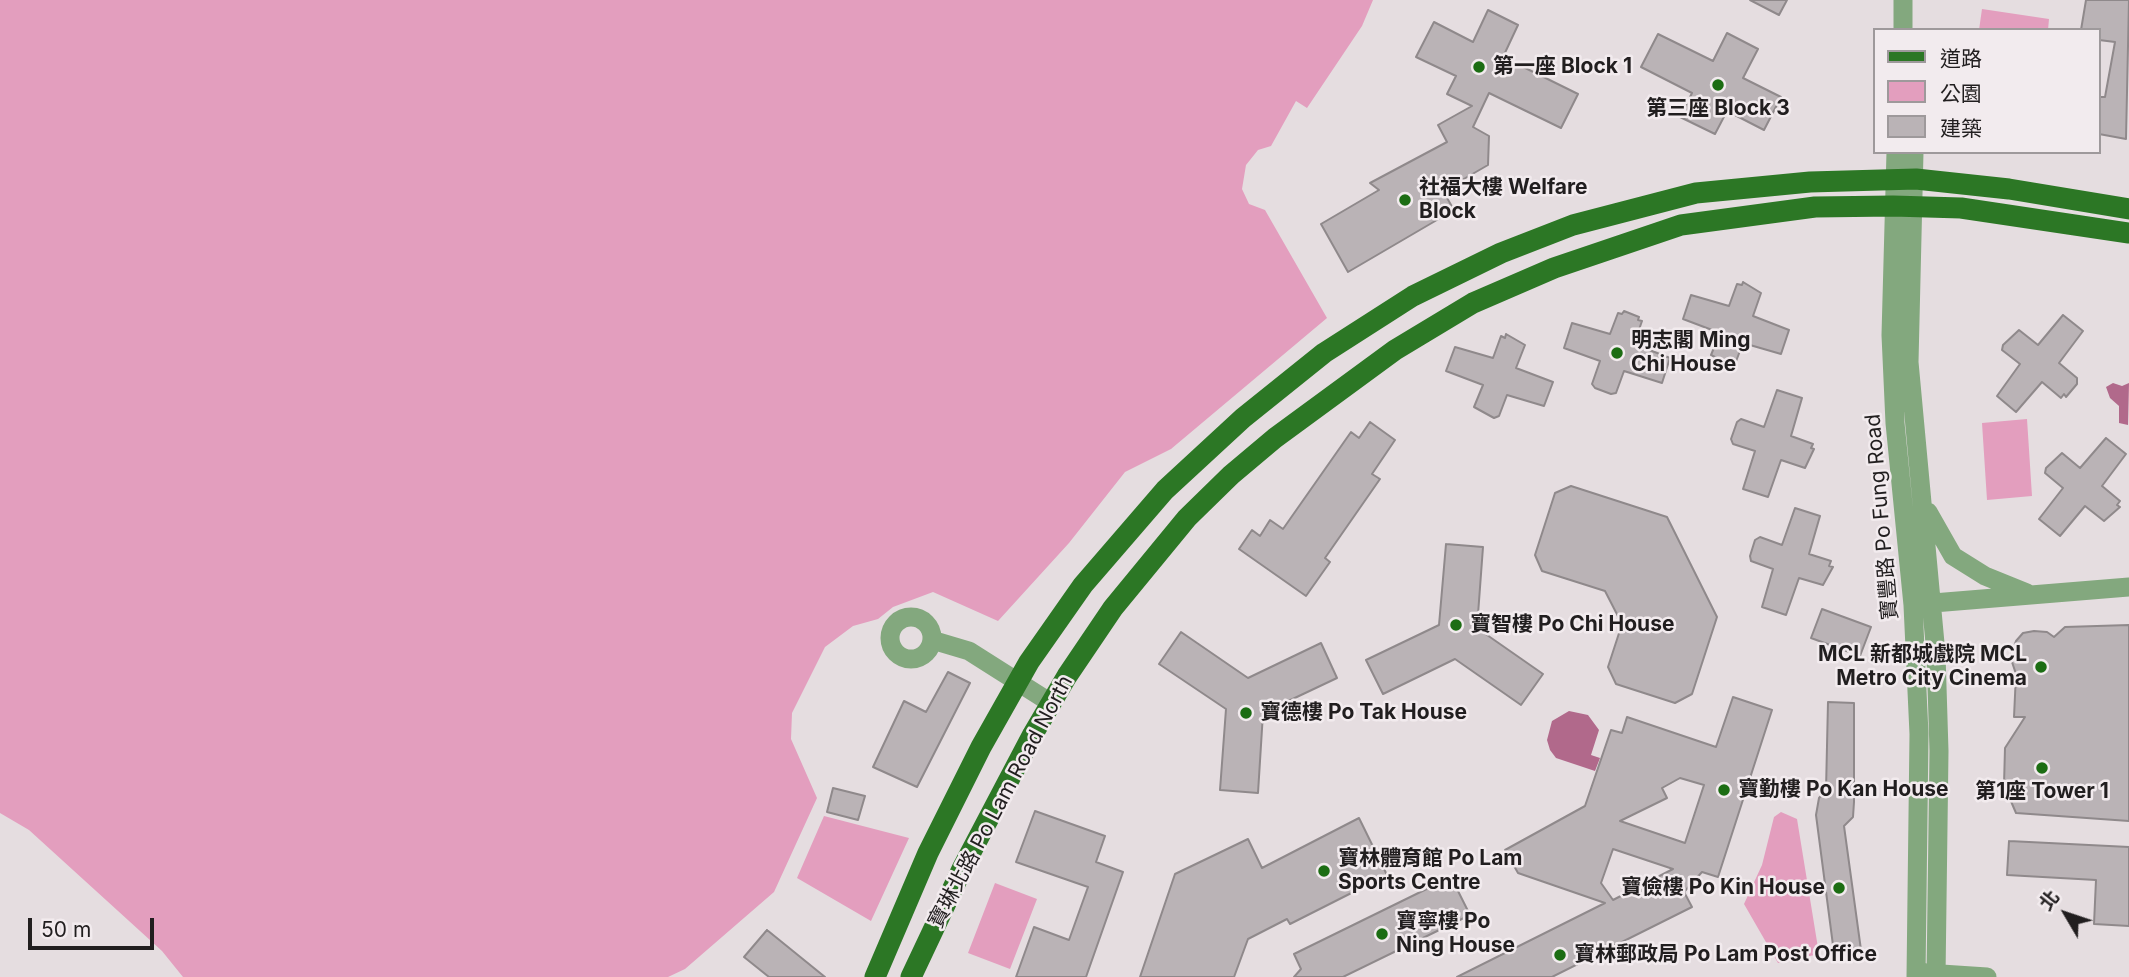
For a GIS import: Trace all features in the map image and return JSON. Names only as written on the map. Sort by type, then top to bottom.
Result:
[{"type":"main road","name":"寶琳北路 Po Lam Road North","points":[[875,977],[938,833],[1018,680],[1083,585],[1165,490],[1287,380],[1413,296],[1534,239],[1654,202],[1696,193],[1810,182],[1916,179],[1997,188],[2129,209]]},
{"type":"main road","name":"寶琳北路 Po Lam Road North","points":[[911,977],[968,858],[1051,703],[1113,608],[1187,518],[1231,475],[1275,438],[1395,350],[1473,303],[1555,268],[1681,225],[1815,207],[1893,206],[1961,208],[2129,233]]},
{"type":"street","points":[[1903,0],[1903,28]]},
{"type":"street","name":"寶豐路 Po Fung Road","points":[[1896,154],[1892,380],[1939,751],[1936,975]]},
{"type":"street","name":"寶豐路 Po Fung Road","points":[[1914,154],[1916,179],[1909,362],[1924,505],[1916,975]]},
{"type":"street","points":[[1924,505],[1953,556],[1985,576],[2028,593]]},
{"type":"street","points":[[1922,604],[2028,593],[2129,587]]},
{"type":"street","points":[[932,640],[969,651],[1051,703]]},
{"type":"street","points":[[1916,975],[1987,977]]},
{"type":"green space","points":[[0,0],[1373,0],[1362,26],[1307,108],[1296,101],[1271,146],[1258,150],[1246,165],[1242,189],[1249,204],[1265,210],[1327,318],[1171,449],[1125,472],[1069,543],[998,621],[933,592],[893,607],[878,619],[853,626],[825,647],[792,713],[791,739],[817,798],[774,892],[685,969],[668,977],[183,977],[162,951],[29,830],[0,813]]},
{"type":"green space","points":[[1982,9],[2049,19],[2048,28],[1979,28]]},
{"type":"green space","points":[[2027,419],[2032,496],[1987,500],[1982,423]]},
{"type":"green space","points":[[1781,812],[1797,819],[1819,954],[1778,963],[1744,904],[1762,865],[1774,817]]},
{"type":"green space","points":[[824,816],[909,838],[871,921],[797,878]]},
{"type":"green space","points":[[995,883],[1037,899],[1010,969],[968,953]]},
{"type":"shaded area","points":[[2113,383],[2122,386],[2129,383],[2128,425],[2119,423],[2119,406],[2110,398],[2106,387]]},
{"type":"shaded area","points":[[1569,711],[1588,715],[1599,730],[1591,755],[1600,758],[1595,771],[1556,758],[1550,750],[1547,740],[1552,721]]},
{"type":"building","points":[[1750,0],[1787,0],[1779,15]]},
{"type":"building","points":[[2086,0],[2129,0],[2126,139],[2101,134],[2101,97],[2105,97],[2115,42],[2101,40],[2101,28],[2081,28]]},
{"type":"building","points":[[1488,10],[1518,25],[1503,57],[1578,94],[1561,128],[1489,93],[1473,127],[1489,136],[1488,165],[1443,191],[1454,210],[1348,272],[1321,224],[1379,190],[1370,183],[1447,142],[1438,125],[1472,106],[1447,94],[1456,76],[1416,57],[1434,22],[1473,42]]},
{"type":"building","name":"第三座 Block 3","points":[[1727,33],[1758,49],[1743,78],[1781,97],[1764,130],[1727,111],[1715,134],[1680,117],[1692,93],[1641,67],[1658,34],[1713,61]]},
{"type":"building","points":[[1743,282],[1761,293],[1753,316],[1789,330],[1781,354],[1743,343],[1735,364],[1730,365],[1711,355],[1720,333],[1683,319],[1691,295],[1729,306],[1737,284],[1742,285]]},
{"type":"building","name":"明志閣 Ming Chi House","points":[[1624,311],[1642,321],[1634,344],[1670,358],[1662,383],[1624,371],[1616,393],[1611,394],[1595,388],[1592,384],[1600,361],[1564,348],[1572,323],[1610,334],[1618,313],[1622,314]]},
{"type":"building","points":[[2063,315],[2083,331],[2059,363],[2077,378],[2077,384],[2066,397],[2064,394],[2061,398],[2042,382],[2016,412],[1997,396],[2020,364],[2002,350],[2003,345],[2019,330],[2038,345]]},
{"type":"building","points":[[1506,334],[1525,345],[1516,368],[1553,382],[1544,406],[1507,395],[1499,416],[1494,418],[1474,407],[1483,385],[1446,371],[1455,347],[1493,358],[1501,336],[1505,338]]},
{"type":"building","points":[[1777,390],[1802,398],[1791,436],[1813,444],[1811,448],[1814,449],[1805,468],[1781,460],[1768,497],[1743,489],[1755,451],[1733,444],[1731,439],[1737,422],[1741,419],[1764,427]]},
{"type":"building","points":[[1370,422],[1395,440],[1372,474],[1380,479],[1325,558],[1330,562],[1306,596],[1239,549],[1252,530],[1260,536],[1270,520],[1283,529],[1351,432],[1359,438]]},
{"type":"building","points":[[2106,438],[2126,454],[2102,486],[2120,501],[2117,505],[2120,507],[2104,521],[2085,506],[2060,536],[2039,519],[2063,488],[2045,473],[2046,468],[2062,453],[2080,468]]},
{"type":"building","points":[[1571,486],[1667,517],[1717,617],[1692,694],[1675,703],[1616,684],[1608,667],[1622,624],[1605,591],[1542,571],[1535,555],[1555,493]]},
{"type":"building","points":[[1795,508],[1820,516],[1809,554],[1831,561],[1829,566],[1833,567],[1823,585],[1799,578],[1786,615],[1762,607],[1773,569],[1751,561],[1750,556],[1755,540],[1760,537],[1782,545]]},
{"type":"building","name":"寶智樓 Po Chi House","points":[[1446,544],[1483,547],[1477,628],[1543,674],[1521,705],[1455,659],[1383,694],[1366,660],[1439,625]]},
{"type":"building","points":[[1822,609],[1871,627],[1860,656],[1811,638]]},
{"type":"building","points":[[2129,625],[2129,821],[2016,813],[2004,785],[2005,748],[2025,717],[2014,717],[2016,674],[2010,656],[2016,641],[2023,633],[2034,631],[2047,632],[2054,637],[2065,627]]},
{"type":"building","name":"寶德樓 Po Tak House","points":[[1181,632],[1248,678],[1321,643],[1337,678],[1263,713],[1258,793],[1220,790],[1226,709],[1159,664]]},
{"type":"building","points":[[948,672],[970,683],[917,787],[873,767],[904,701],[926,712]]},
{"type":"building","points":[[1733,697],[1772,710],[1718,877],[1702,872],[1684,892],[1692,907],[1552,977],[1457,977],[1605,903],[1518,873],[1505,850],[1585,806],[1611,730],[1622,733],[1627,717],[1716,747]],"holes":[[[1680,778],[1704,785],[1685,843],[1620,821],[1667,798],[1662,788]],[[1613,849],[1673,869],[1613,900],[1601,883]]]},
{"type":"building","name":"寶儉樓 Po Kin House","points":[[1828,702],[1854,703],[1853,817],[1844,826],[1861,950],[1834,953],[1816,815],[1819,798],[1826,790]]},
{"type":"building","points":[[833,788],[865,796],[858,820],[827,812]]},
{"type":"building","points":[[1035,811],[1105,836],[1096,862],[1123,872],[1086,977],[1016,977],[1034,927],[1069,940],[1088,887],[1016,862]]},
{"type":"building","points":[[1359,818],[1387,875],[1290,924],[1287,919],[1248,939],[1234,977],[1140,977],[1175,874],[1248,839],[1262,868]]},
{"type":"building","points":[[2009,841],[2129,847],[2129,926],[2094,924],[2096,880],[2007,875]]},
{"type":"building","name":"寶寧樓 Po Ning House","points":[[1451,877],[1470,915],[1343,977],[1294,977],[1301,969],[1294,954]]},
{"type":"building","points":[[767,930],[825,977],[769,977],[744,957]]},
{"type":"place","name":"第一座 Block 1","points":[[1479,67]]},
{"type":"place","name":"第三座 Block 3","points":[[1718,85]]},
{"type":"place","name":"社福大樓 Welfare Block","points":[[1405,200]]},
{"type":"place","name":"明志閣 Ming Chi House","points":[[1617,353]]},
{"type":"place","name":"寶智樓 Po Chi House","points":[[1456,625]]},
{"type":"place","name":"MCL 新都城戲院 MCL Metro City Cinema","points":[[2041,667]]},
{"type":"place","name":"寶德樓 Po Tak House","points":[[1246,713]]},
{"type":"place","name":"第1座 Tower 1","points":[[2042,768]]},
{"type":"place","name":"寶勤樓 Po Kan House","points":[[1724,790]]},
{"type":"place","name":"寶林體育館 Po Lam Sports Centre","points":[[1324,871]]},
{"type":"place","name":"寶儉樓 Po Kin House","points":[[1839,888]]},
{"type":"place","name":"寶寧樓 Po Ning House","points":[[1382,934]]},
{"type":"place","name":"寶林郵政局 Po Lam Post Office","points":[[1560,955]]}]
